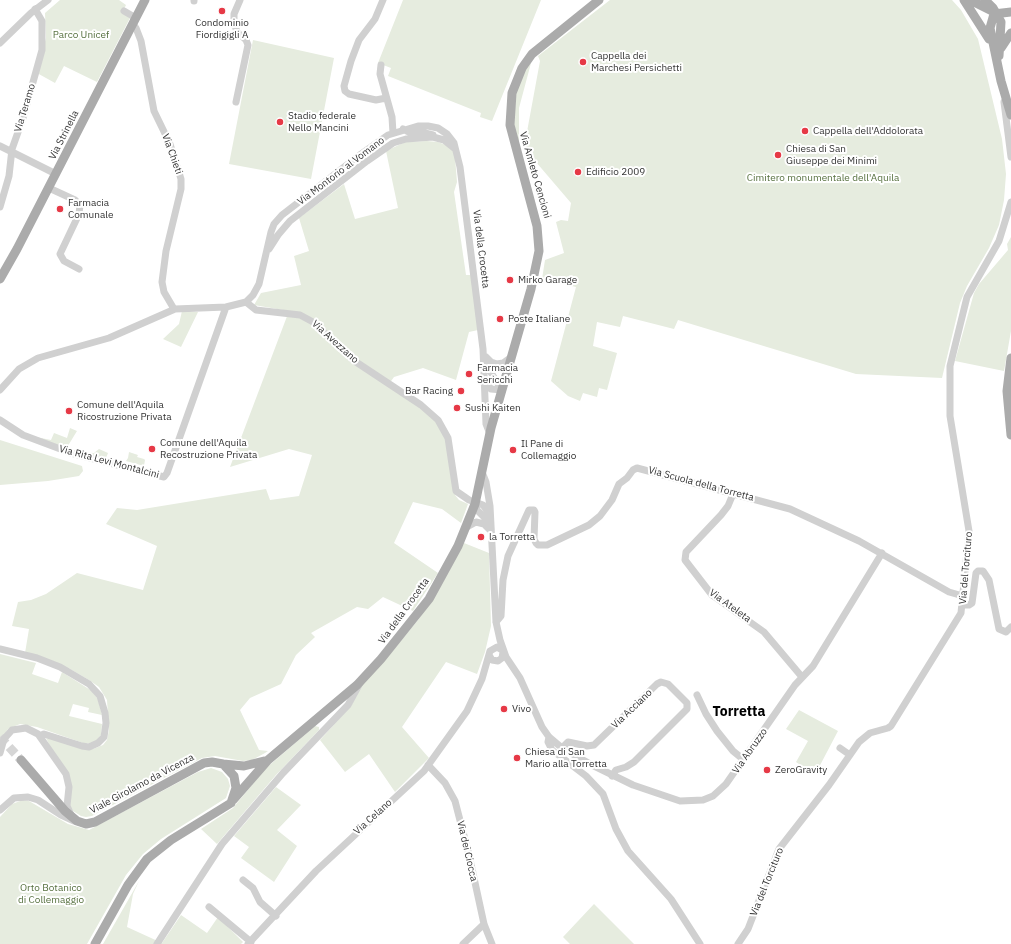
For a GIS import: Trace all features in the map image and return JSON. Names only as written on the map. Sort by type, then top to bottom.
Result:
[{"type":"main road","name":"Via Strinella","points":[[0,279],[14,256],[145,0]]},
{"type":"main road","name":"Via Amleto Cencioni","points":[[502,390],[534,274],[539,242],[535,217],[510,125],[511,97],[522,68],[532,54],[599,0]]},
{"type":"main road","points":[[964,0],[992,45],[999,60]]},
{"type":"main road","points":[[970,0],[1011,18]]},
{"type":"main road","points":[[986,0],[997,13],[1001,23],[999,60],[1003,90],[1011,115]]},
{"type":"main road","points":[[986,0],[1011,11]]},
{"type":"main road","points":[[992,45],[990,24],[992,17],[997,13],[1011,11]]},
{"type":"main road","points":[[999,60],[1003,44],[1011,33]]},
{"type":"main road","points":[[1011,358],[1007,391],[1011,434]]},
{"type":"main road","name":"Via della Crocetta","points":[[235,790],[267,760],[364,678],[393,646],[429,599],[447,568],[467,527],[475,504],[490,434],[502,390]]},
{"type":"main road","points":[[21,760],[55,800],[75,820]]},
{"type":"main road","name":"Via della Crocetta","points":[[217,763],[244,766],[267,760]]},
{"type":"main road","name":"Viale Girolamo da Vicenza","points":[[75,820],[86,824],[93,823],[197,766],[208,762],[217,763]]},
{"type":"main road","points":[[217,763],[227,767],[233,774],[245,780]]},
{"type":"main road","points":[[95,944],[128,885],[147,859],[165,843],[226,807],[233,800],[235,790],[233,774]]},
{"type":"main road","name":"Via della Crocetta","points":[[233,800],[245,780]]},
{"type":"street","points":[[0,43],[35,9],[48,0]]},
{"type":"street","points":[[236,102],[248,45],[246,40],[237,32],[234,24],[234,14],[240,0]]},
{"type":"street","points":[[383,0],[376,17],[361,37],[354,52],[344,88],[346,92],[376,100],[386,98]]},
{"type":"street","name":"Via Teramo","points":[[0,207],[9,176],[12,152],[42,50],[42,21],[35,9]]},
{"type":"street","points":[[124,11],[134,21]]},
{"type":"street","name":"Via Chieti","points":[[134,21],[141,41],[154,109],[170,144],[181,179],[181,189],[166,251],[162,278],[164,292],[174,309]]},
{"type":"street","points":[[381,65],[380,74],[392,117],[393,133]]},
{"type":"street","points":[[1003,90],[1008,135],[1011,144],[1011,157]]},
{"type":"street","points":[[392,117],[404,130],[412,133],[428,133],[449,144],[457,151]]},
{"type":"street","points":[[1008,135],[1008,128],[1011,125]]},
{"type":"street","name":"Via Montorio al Vomano","points":[[246,302],[258,287],[271,232],[280,216],[360,154],[393,133],[424,126],[441,130]]},
{"type":"street","points":[[438,138],[442,134],[441,130]]},
{"type":"street","points":[[441,130],[450,137],[457,151]]},
{"type":"street","name":"Via Montorio al Vomano","points":[[265,258],[276,237],[286,224],[367,161],[401,140],[438,138]]},
{"type":"street","points":[[0,146],[56,174]]},
{"type":"street","name":"Via della Crocetta","points":[[457,151],[484,351],[486,424],[490,434]]},
{"type":"street","points":[[49,188],[75,200],[80,205],[79,214],[60,254],[64,261],[79,269]]},
{"type":"street","name":"Via del Torcituro","points":[[738,944],[748,929],[779,849],[829,785],[859,742],[870,733],[891,726],[959,618],[963,605],[969,544],[969,524],[951,425],[949,391],[950,366],[967,296],[999,241],[1011,202]]},
{"type":"street","points":[[0,390],[19,370],[35,360],[109,338],[174,309],[226,307],[246,302]]},
{"type":"street","name":"Via Avezzano","points":[[246,302],[256,310],[295,314],[309,319],[353,360],[428,410],[441,424],[446,435],[456,491],[462,497],[475,504]]},
{"type":"street","name":"Via Rita Levi Montalcini","points":[[0,420],[26,436],[71,453],[157,477],[164,477],[226,307]]},
{"type":"street","points":[[484,351],[489,360],[497,364],[503,363],[510,358]]},
{"type":"street","name":"Via della Crocetta","points":[[484,351],[490,371],[502,390]]},
{"type":"street","points":[[484,378],[491,389],[502,390]]},
{"type":"street","name":"Via Scuola della Torretta","points":[[496,622],[501,616],[504,574],[508,556],[529,510],[534,510],[535,512],[534,540],[536,543],[543,546],[589,525],[600,516],[612,500],[619,484],[636,469],[695,482],[790,509],[838,530],[882,553],[949,592],[963,596]]},
{"type":"street","name":"Via Celano","points":[[482,472],[487,486],[491,519],[496,622],[503,651]]},
{"type":"street","name":"Via Ateleta","points":[[733,494],[722,515],[686,552],[685,560],[712,595],[764,632],[802,677]]},
{"type":"street","points":[[475,504],[478,503],[484,506],[491,519]]},
{"type":"street","name":"Via Celano","points":[[475,504],[478,511],[488,522],[491,535]]},
{"type":"street","points":[[467,527],[472,523],[483,524],[487,526],[491,535]]},
{"type":"street","name":"Via Abruzzo","points":[[549,737],[562,748],[612,776],[672,799],[697,801],[708,798],[717,792],[744,760],[795,685],[813,666],[882,553]]},
{"type":"street","points":[[963,605],[969,605],[972,603],[976,574],[978,571],[983,571],[989,580],[1000,629],[1006,632],[1011,627]]},
{"type":"street","name":"Via Celano","points":[[250,943],[321,867],[428,766],[463,716],[482,679],[490,652],[496,622]]},
{"type":"street","points":[[515,670],[491,659],[490,652],[497,647],[503,651],[515,670],[520,678],[540,724],[549,737],[548,742],[552,750],[586,776],[603,794],[616,829],[628,851],[671,899],[700,944]]},
{"type":"street","points":[[0,649],[32,657],[60,667],[89,684],[100,696],[106,719],[104,735],[100,742],[84,747],[44,734],[40,736]]},
{"type":"street","points":[[497,661],[502,658],[503,651]]},
{"type":"street","name":"Via Celano","points":[[482,679],[497,661]]},
{"type":"street","points":[[157,944],[222,844],[283,773],[338,717],[353,699],[364,678]]},
{"type":"street","name":"Via Acciano","points":[[562,748],[568,742],[587,746],[594,745],[657,684],[661,682],[668,684],[688,703],[688,709],[634,762],[626,767],[616,770],[612,776]]},
{"type":"street","points":[[697,695],[704,712],[717,731],[733,751],[744,760]]},
{"type":"street","points":[[328,727],[331,706],[336,705],[339,708],[338,717]]},
{"type":"street","points":[[312,723],[318,723],[322,726],[321,734]]},
{"type":"street","points":[[0,753],[4,739],[12,730],[26,728],[40,736],[67,776],[69,787],[67,806],[75,820]]},
{"type":"street","points":[[840,748],[850,755]]},
{"type":"street","name":"Via dei Ciocca","points":[[428,766],[445,783],[455,801],[469,855],[484,924],[492,944]]},
{"type":"street","points":[[1,809],[17,797],[30,797],[40,801],[64,817],[75,820]]},
{"type":"street","points":[[243,880],[253,888],[260,902],[276,916]]},
{"type":"street","points":[[209,907],[250,943]]},
{"type":"street","points":[[464,944],[484,924]]},
{"type":"green space","name":"Parco Unicef","points":[[60,0],[119,0],[126,5],[122,13],[130,18],[97,82],[64,66],[55,83],[37,73],[46,38],[45,13]]},
{"type":"green space","points":[[403,0],[541,0],[492,121],[480,117],[481,113],[388,76],[391,68],[378,63]]},
{"type":"green space","name":"Cimitero monumentale dell'Aquila","points":[[610,0],[952,0],[961,10],[978,39],[1002,139],[1006,174],[1004,200],[999,225],[989,248],[967,286],[960,303],[942,378],[856,374],[678,320],[674,329],[623,316],[620,327],[597,322],[593,346],[617,353],[607,390],[599,388],[597,397],[583,393],[580,401],[568,396],[551,381],[576,287],[542,279],[545,260],[564,253],[556,222],[561,220],[568,221],[571,203],[524,148],[540,61],[538,56]]},
{"type":"green space","name":"Stadio federale Nello Mancini","points":[[253,40],[334,58],[311,179],[229,164]]},
{"type":"green space","points":[[531,63],[519,108],[519,144],[514,125],[516,93],[526,69]]},
{"type":"green space","points":[[405,142],[438,142],[446,145],[453,151],[455,157],[457,182],[454,192],[466,275],[471,275],[478,330],[469,332],[456,380],[423,368],[394,377],[389,384],[420,407],[438,424],[446,440],[455,495],[459,500],[468,504],[461,523],[442,509],[413,502],[394,543],[438,573],[413,611],[383,597],[368,609],[357,607],[311,633],[315,637],[296,655],[281,684],[250,698],[240,710],[259,750],[268,751],[252,760],[243,761],[215,756],[202,758],[92,816],[81,816],[73,811],[70,806],[71,790],[46,738],[93,749],[103,745],[107,740],[109,730],[107,700],[99,687],[70,669],[25,653],[29,629],[12,626],[18,602],[31,600],[46,594],[77,573],[143,590],[157,546],[106,524],[117,508],[137,510],[266,489],[270,500],[299,496],[312,455],[289,449],[230,467],[289,311],[254,305],[261,293],[301,285],[294,256],[309,251],[299,218],[344,184],[355,219],[398,208],[386,151]]},
{"type":"green space","points":[[1011,237],[1011,331],[1004,371],[955,361],[974,293],[979,284],[1008,250],[1007,244]]},
{"type":"green space","points":[[182,311],[198,312],[181,347],[163,339],[179,324]]},
{"type":"green space","points":[[70,428],[77,431],[66,449],[31,436],[51,440],[54,433],[67,438]]},
{"type":"green space","points":[[0,440],[82,466],[83,471],[79,476],[48,481],[0,485]]},
{"type":"green space","points":[[99,449],[108,453],[106,458],[78,452],[94,453]]},
{"type":"green space","points":[[129,452],[144,459],[144,466],[126,461]]},
{"type":"green space","points":[[464,543],[489,553],[491,626],[485,652],[477,674],[446,662],[402,727],[429,758],[395,792],[369,754],[345,772],[320,740],[351,706],[362,685],[386,659],[418,620],[443,582]]},
{"type":"green space","points":[[0,654],[36,663],[32,674],[58,683],[62,672],[92,691],[98,699],[102,715],[88,712],[89,708],[73,704],[69,716],[102,724],[101,735],[96,741],[83,743],[37,727],[20,724],[8,729],[0,741]]},
{"type":"green space","points":[[799,710],[838,731],[817,771],[814,768],[811,772],[796,762],[808,741],[786,729]]},
{"type":"green space","points":[[315,726],[319,727],[319,730],[276,775],[217,844],[201,829],[233,808],[265,769]]},
{"type":"green space","name":"Orto Botanico di Collemaggio","points":[[211,768],[222,772],[228,779],[230,786],[226,798],[161,839],[143,854],[126,875],[87,944],[0,944],[0,817],[12,804],[23,800],[29,801],[68,824],[89,830],[198,772]]},
{"type":"green space","points":[[276,787],[301,805],[277,830],[297,846],[274,882],[241,858],[249,847],[234,836]]},
{"type":"green space","points":[[139,881],[133,894],[127,927],[162,943],[181,915],[207,933],[218,917],[243,942],[241,944],[103,944]]},
{"type":"green space","points":[[594,904],[634,944],[570,944],[563,937]]},
{"type":"tunnel","points":[[0,737],[21,760]]},
{"type":"place","name":"Condominio Fiordigigli A","points":[[222,11]]},
{"type":"place","name":"Cappella dei Marchesi Persichetti","points":[[583,62]]},
{"type":"place","name":"Stadio federale Nello Mancini","points":[[280,122]]},
{"type":"place","name":"Cappella dell'Addolorata","points":[[805,131]]},
{"type":"place","name":"Chiesa di San Giuseppe dei Minimi","points":[[778,155]]},
{"type":"place","name":"Edificio 2009","points":[[578,172]]},
{"type":"place","name":"Farmacia Comunale","points":[[60,209]]},
{"type":"place","name":"Mirko Garage","points":[[510,280]]},
{"type":"place","name":"Poste Italiane","points":[[500,319]]},
{"type":"place","name":"Farmacia Sericchi","points":[[469,374]]},
{"type":"place","name":"Bar Racing","points":[[461,391]]},
{"type":"place","name":"Sushi Kaiten","points":[[457,408]]},
{"type":"place","name":"Comune dell'Aquila Ricostruzione Privata","points":[[69,411]]},
{"type":"place","name":"Comune dell'Aquila Recostruzione Privata","points":[[152,449]]},
{"type":"place","name":"Il Pane di Collemaggio","points":[[513,450]]},
{"type":"place","name":"la Torretta","points":[[481,537]]},
{"type":"place","name":"Vivo","points":[[504,709]]},
{"type":"place","name":"Chiesa di San Mario alla Torretta","points":[[517,758]]},
{"type":"place","name":"ZeroGravity","points":[[767,770]]},
{"type":"district","name":"Torretta","points":[[739,712]]}]
